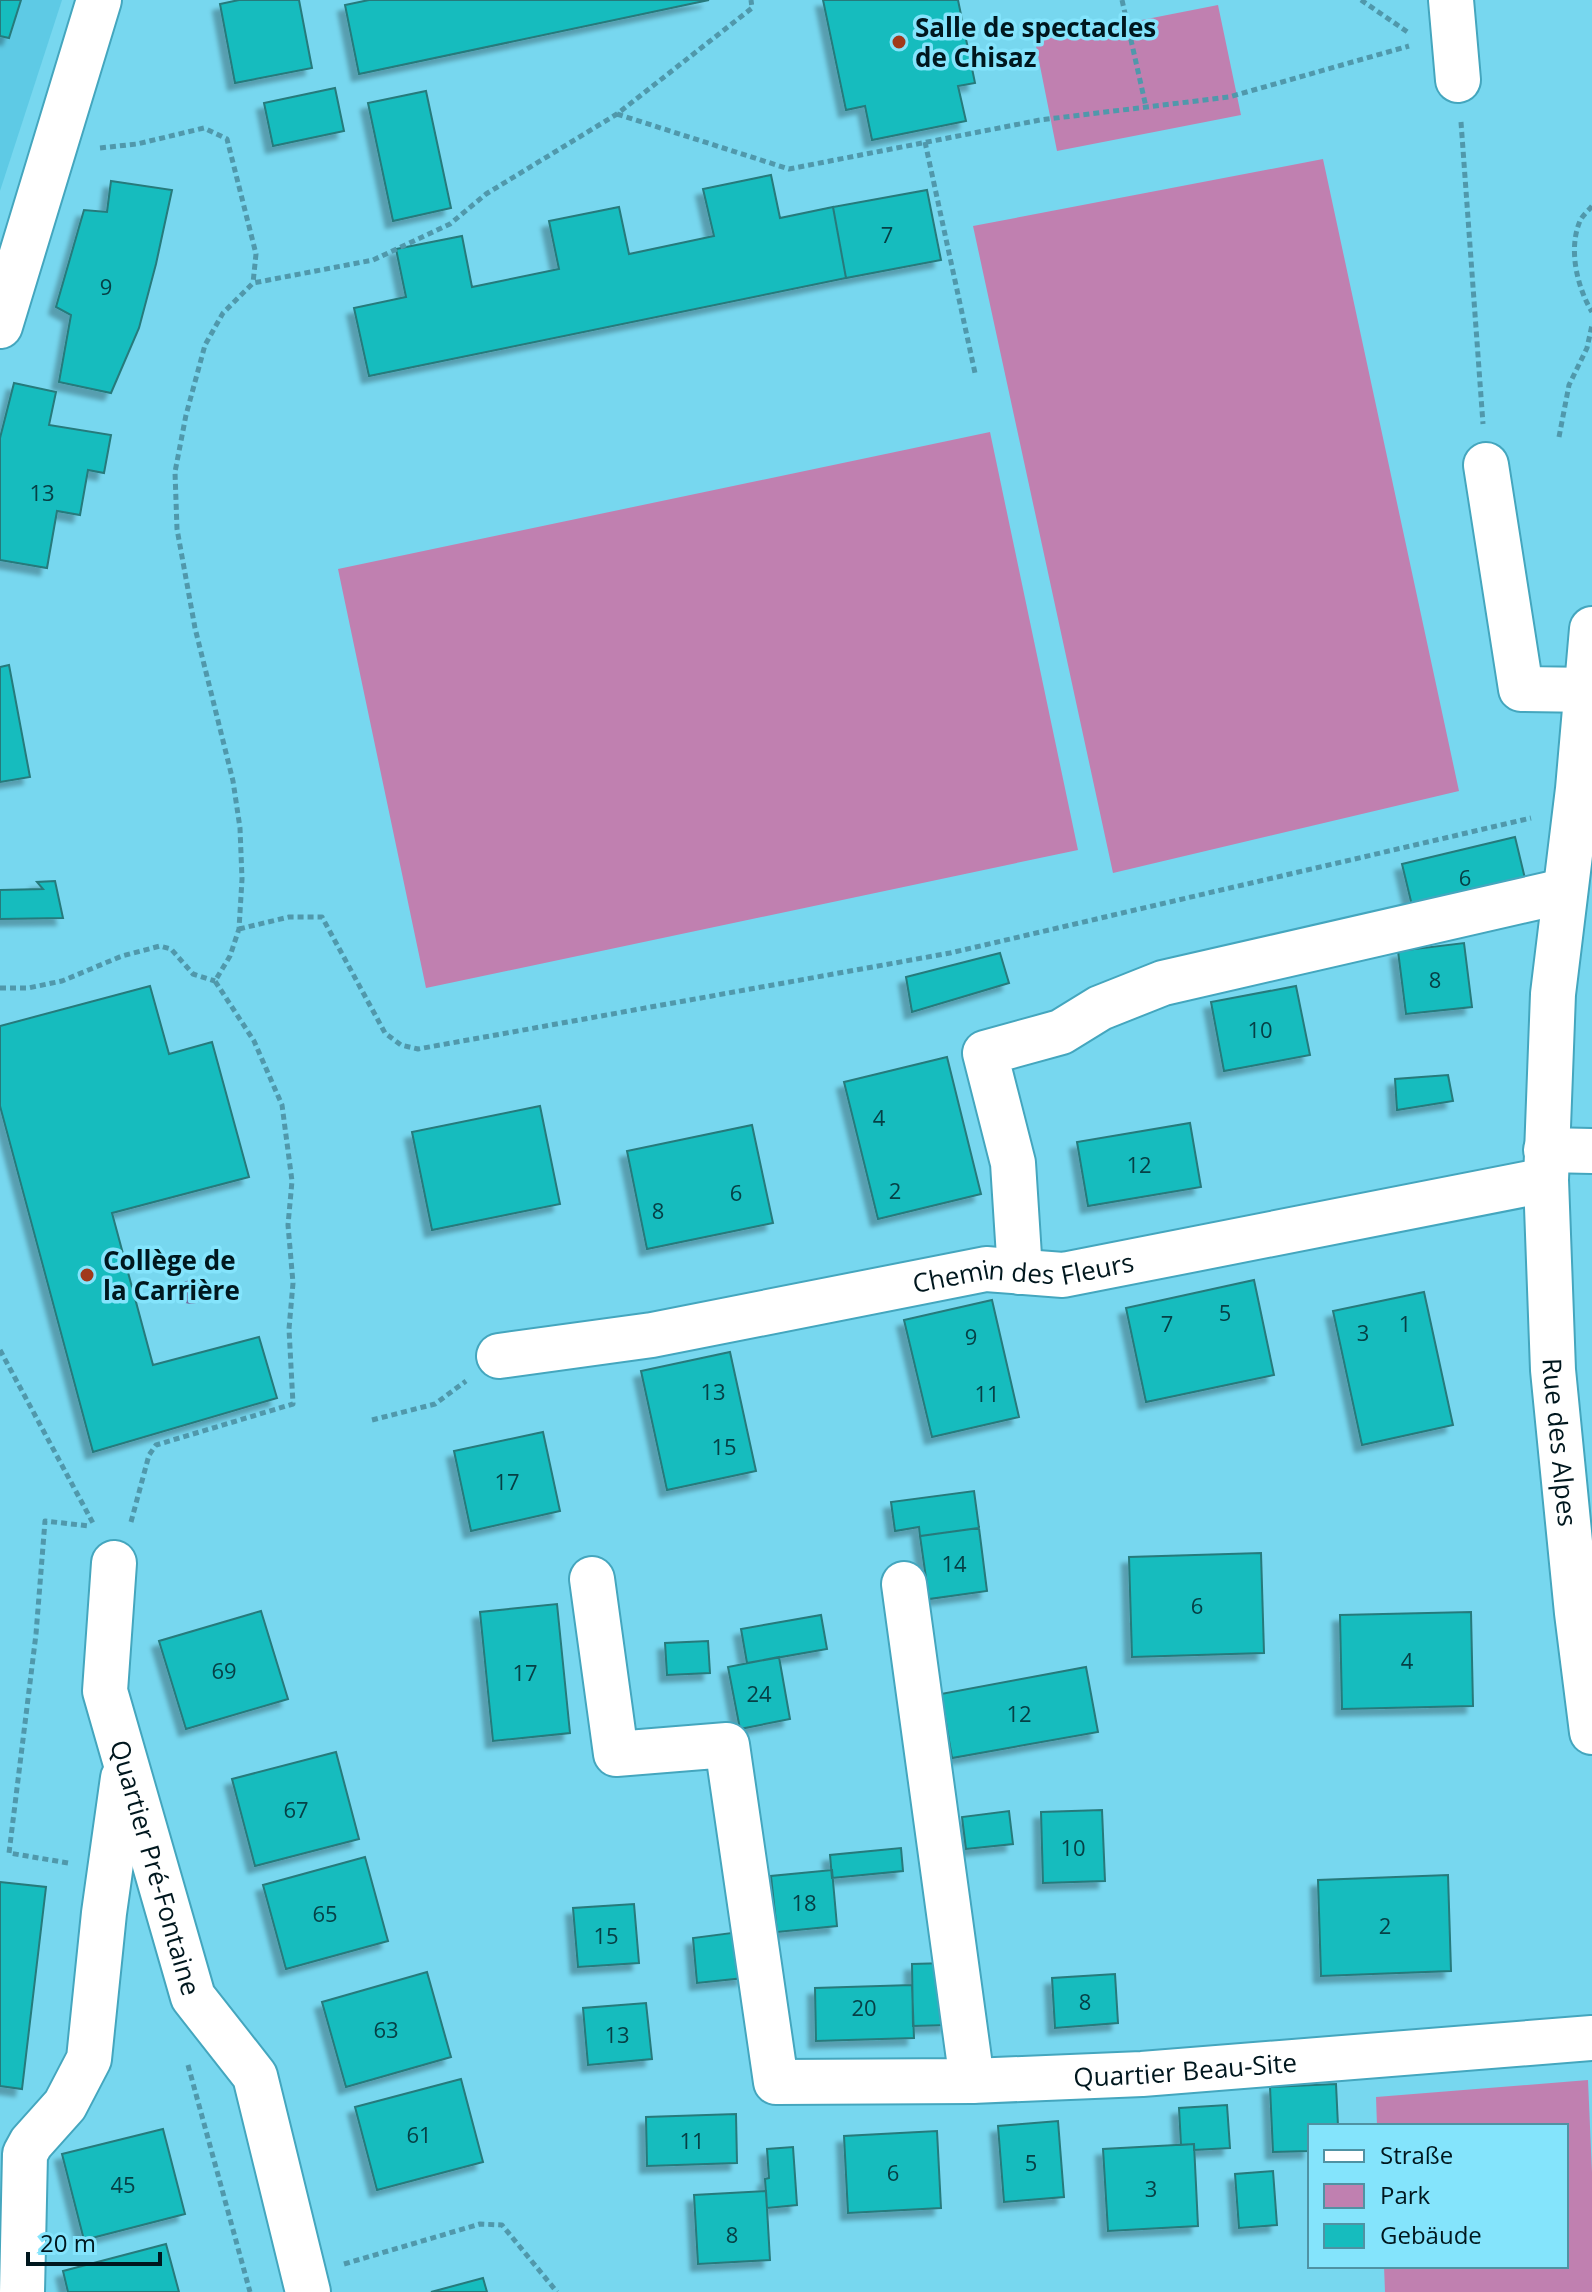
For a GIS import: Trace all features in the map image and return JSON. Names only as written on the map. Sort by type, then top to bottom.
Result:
[{"type":"street","points":[[0,326],[99,0]]},
{"type":"street","points":[[1451,0],[1458,80]]},
{"type":"street","points":[[1486,465],[1521,689],[1590,690]]},
{"type":"street","name":"Rue des Alpes","points":[[1592,629],[1590,690],[1553,994],[1546,1165],[1553,1370],[1584,1613],[1592,1732]]},
{"type":"street","points":[[1020,1272],[1013,1163],[985,1053],[1061,1032],[1100,1008],[1163,983],[1564,891]]},
{"type":"street","points":[[1546,1165],[1592,1151]]},
{"type":"street","name":"Chemin des Fleurs","points":[[499,1356],[652,1335],[986,1269],[1063,1275],[1546,1165]]},
{"type":"street","name":"Quartier Pré-Fontaine","points":[[114,1563],[105,1691],[193,1997],[255,2076],[306,2283]]},
{"type":"street","name":"Quartier Beau-Site","points":[[592,1579],[616,1754],[727,1745],[776,2082],[972,2081],[1142,2074],[1592,2038]]},
{"type":"street","points":[[904,1584],[972,2081]]},
{"type":"street","points":[[22,2292],[25,2154],[65,2105],[89,2059],[125,1764]]},
{"type":"path","points":[[215,981],[230,956],[239,929],[242,879],[240,828],[233,781],[187,585],[177,529],[175,472],[205,345],[223,313],[253,283],[373,260],[450,224],[486,194],[617,114],[752,8],[751,0]]},
{"type":"path","points":[[1122,0],[1146,107]]},
{"type":"path","points":[[617,114],[789,169],[1040,120],[1229,97],[1422,43]]},
{"type":"path","points":[[1458,80],[1486,465]]},
{"type":"path","points":[[51,154],[137,144],[204,128],[227,139],[256,254],[253,283]]},
{"type":"path","points":[[925,142],[975,373]]},
{"type":"path","points":[[1592,206],[1580,221],[1574,258],[1581,294],[1592,312]]},
{"type":"path","points":[[1559,437],[1569,385],[1587,348],[1592,325]]},
{"type":"path","points":[[239,929],[289,917],[322,917],[385,1033],[401,1045],[418,1049],[950,953],[1536,817]]},
{"type":"path","points":[[0,988],[28,988],[62,981],[122,956],[160,946],[171,949],[193,974],[215,981],[254,1041],[282,1105],[292,1181],[288,1225],[293,1283],[289,1329],[293,1404],[156,1445],[149,1455],[131,1523],[114,1563]]},
{"type":"path","points":[[0,1350],[94,1527],[45,1521],[34,1649],[9,1853],[110,1870]]},
{"type":"path","points":[[372,1420],[425,1407]]},
{"type":"path","points":[[227,2041],[187,2063],[250,2292]]},
{"type":"path","points":[[306,2283],[480,2224],[494,2222],[502,2225],[557,2292]]},
{"type":"shaded area","points":[[0,0],[62,0],[0,191]]},
{"type":"green space","points":[[1218,5],[1241,115],[1057,151],[1035,41]]},
{"type":"green space","points":[[1323,159],[1459,791],[1113,873],[973,226]]},
{"type":"green space","points":[[990,432],[1078,850],[426,988],[338,569]]},
{"type":"green space","points":[[1588,2080],[1592,2292],[1385,2292],[1384,2268],[1568,2268],[1568,2124],[1377,2124],[1376,2097]]},
{"type":"building","points":[[0,0],[21,0],[9,38],[0,36]]},
{"type":"building","points":[[239,0],[299,0],[312,68],[235,83],[220,4]]},
{"type":"building","points":[[369,0],[709,0],[359,74],[345,5]]},
{"type":"building","name":"Salle de spectacles de Chisaz","points":[[823,0],[958,0],[975,83],[958,86],[966,121],[872,140],[865,106],[846,110]]},
{"type":"building","points":[[335,88],[344,131],[273,146],[264,103]]},
{"type":"building","points":[[426,91],[451,208],[393,221],[368,103]]},
{"type":"building","points":[[771,175],[780,218],[833,207],[846,278],[369,376],[354,308],[406,297],[396,249],[462,236],[472,287],[559,269],[549,221],[619,207],[629,254],[714,236],[703,189]]},
{"type":"building","points":[[111,181],[172,190],[139,328],[111,393],[59,382],[71,315],[56,307],[84,210],[107,212]]},
{"type":"building","points":[[927,190],[941,260],[846,278],[833,207]]},
{"type":"building","points":[[14,383],[56,392],[49,425],[111,435],[104,473],[88,470],[80,515],[57,511],[47,568],[0,560],[0,438]]},
{"type":"building","points":[[9,665],[30,777],[0,782],[0,667]]},
{"type":"building","points":[[1515,837],[1528,891],[1415,918],[1402,864]]},
{"type":"building","points":[[55,881],[63,918],[0,919],[0,890],[43,889],[37,882]]},
{"type":"building","points":[[1464,943],[1472,1007],[1406,1014],[1398,951]]},
{"type":"building","points":[[1000,953],[1009,983],[912,1012],[906,977]]},
{"type":"building","name":"Collège de la Carrière","points":[[150,986],[169,1054],[212,1042],[249,1177],[112,1213],[153,1365],[259,1337],[277,1398],[93,1452],[0,1106],[0,1026]]},
{"type":"building","points":[[1296,986],[1310,1055],[1224,1071],[1211,1002]]},
{"type":"building","points":[[947,1057],[981,1194],[878,1219],[844,1082]]},
{"type":"building","points":[[1448,1075],[1453,1101],[1397,1110],[1395,1079]]},
{"type":"building","points":[[540,1106],[560,1204],[432,1230],[412,1132]]},
{"type":"building","points":[[1190,1123],[1201,1187],[1088,1206],[1077,1142]]},
{"type":"building","points":[[752,1125],[773,1223],[647,1249],[627,1151]]},
{"type":"building","points":[[1254,1280],[1274,1375],[1146,1402],[1126,1308]]},
{"type":"building","points":[[1424,1292],[1453,1425],[1362,1445],[1333,1311]]},
{"type":"building","points":[[992,1300],[1019,1417],[932,1437],[904,1320]]},
{"type":"building","points":[[730,1352],[756,1471],[667,1490],[641,1371]]},
{"type":"building","points":[[543,1432],[560,1511],[471,1531],[454,1451]]},
{"type":"building","points":[[974,1491],[979,1528],[920,1536],[919,1527],[895,1531],[891,1502]]},
{"type":"building","points":[[979,1528],[987,1591],[929,1599],[920,1536]]},
{"type":"building","points":[[1261,1553],[1264,1653],[1132,1657],[1129,1557]]},
{"type":"building","points":[[557,1604],[570,1733],[493,1741],[480,1612]]},
{"type":"building","points":[[261,1611],[288,1699],[186,1729],[159,1641]]},
{"type":"building","points":[[1471,1612],[1473,1706],[1342,1709],[1340,1615]]},
{"type":"building","points":[[821,1615],[827,1649],[747,1663],[741,1629]]},
{"type":"building","points":[[708,1641],[710,1673],[667,1675],[665,1643]]},
{"type":"building","points":[[779,1657],[790,1719],[740,1729],[728,1667]]},
{"type":"building","points":[[1086,1667],[1098,1732],[952,1758],[941,1694]]},
{"type":"building","points":[[336,1752],[359,1839],[255,1866],[232,1779]]},
{"type":"building","points":[[1102,1810],[1105,1881],[1043,1883],[1041,1812]]},
{"type":"building","points":[[1009,1811],[1013,1844],[966,1849],[962,1817]]},
{"type":"building","points":[[901,1848],[903,1871],[832,1878],[830,1855]]},
{"type":"building","points":[[365,1857],[388,1941],[286,1969],[263,1885]]},
{"type":"building","points":[[832,1870],[837,1926],[777,1932],[771,1876]]},
{"type":"building","points":[[1448,1875],[1451,1971],[1321,1976],[1318,1880]]},
{"type":"building","points":[[0,1882],[46,1887],[22,2089],[0,2086]]},
{"type":"building","points":[[634,1904],[639,1963],[578,1967],[573,1908]]},
{"type":"building","points":[[739,1932],[744,1978],[697,1983],[693,1938]]},
{"type":"building","points":[[946,1963],[948,2025],[913,2026],[912,1964]]},
{"type":"building","points":[[427,1972],[451,2057],[346,2087],[322,2002]]},
{"type":"building","points":[[1115,1974],[1118,2023],[1055,2028],[1052,1978]]},
{"type":"building","points":[[912,1985],[914,2038],[816,2041],[815,1988]]},
{"type":"building","points":[[646,2003],[652,2059],[588,2065],[583,2008]]},
{"type":"building","points":[[461,2079],[483,2162],[377,2190],[355,2107]]},
{"type":"building","points":[[1336,2084],[1338,2124],[1308,2124],[1308,2151],[1273,2152],[1270,2087]]},
{"type":"building","points":[[1227,2105],[1230,2148],[1194,2150],[1194,2144],[1181,2145],[1179,2108]]},
{"type":"building","points":[[736,2114],[737,2163],[647,2166],[646,2117]]},
{"type":"building","points":[[1058,2121],[1064,2197],[1004,2202],[998,2126]]},
{"type":"building","points":[[163,2129],[185,2214],[84,2240],[62,2154]]},
{"type":"building","points":[[937,2131],[941,2208],[848,2213],[844,2136]]},
{"type":"building","points":[[1194,2144],[1198,2226],[1108,2231],[1103,2149]]},
{"type":"building","points":[[793,2147],[797,2205],[767,2208],[767,2149]]},
{"type":"building","points":[[1273,2171],[1277,2225],[1239,2228],[1235,2174]]},
{"type":"building","points":[[766,2191],[770,2260],[698,2264],[694,2195]]},
{"type":"building","points":[[166,2244],[179,2292],[68,2292],[63,2271]]},
{"type":"building","points":[[483,2278],[487,2292],[431,2292]]},
{"type":"place","name":"Salle de spectacles de Chisaz","points":[[899,42]]},
{"type":"place","name":"Collège de la Carrière","points":[[87,1275]]}]
